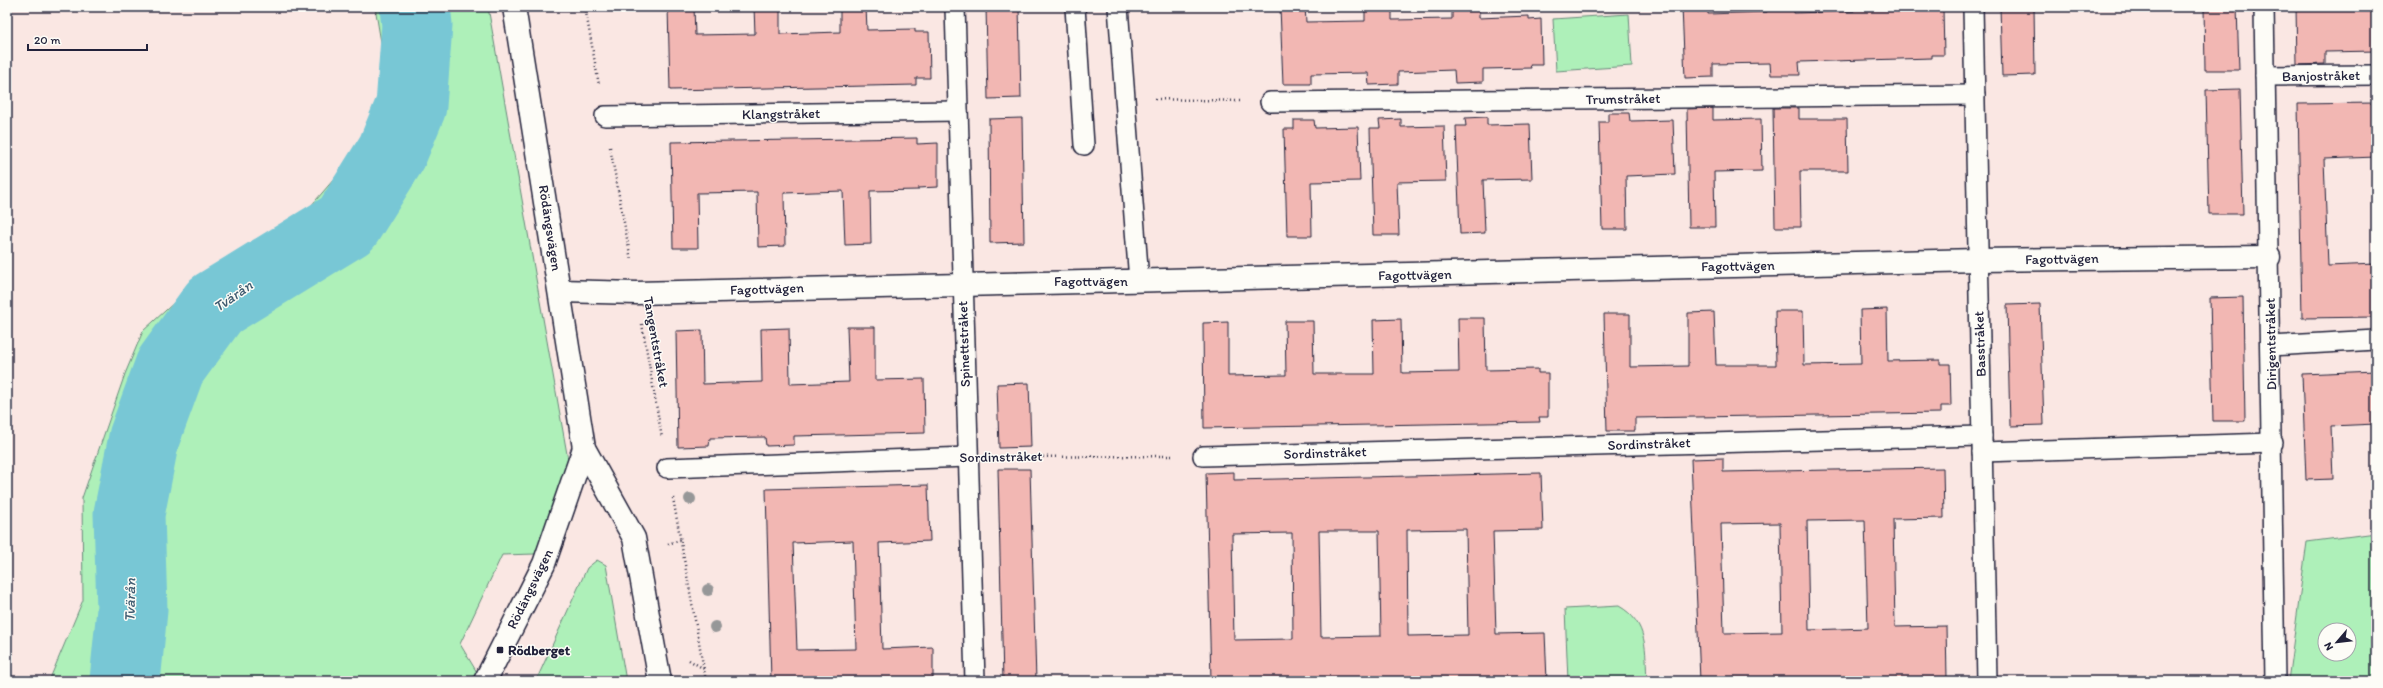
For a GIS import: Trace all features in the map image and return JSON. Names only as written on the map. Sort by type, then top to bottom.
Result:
[{"type":"street","name":"Rödängsvägen","points":[[514,7],[584,448],[634,538],[660,681]]},
{"type":"street","name":"Fagottvägen","points":[[560,291],[637,293],[963,283],[1139,281],[1978,260],[2269,257]]},
{"type":"street","name":"Rödängsvägen","points":[[485,681],[544,564],[584,448]]},
{"type":"lane","name":"Spinettstråket","points":[[955,7],[975,681]]},
{"type":"lane","points":[[1075,7],[1084,145]]},
{"type":"lane","points":[[1118,7],[1139,281]]},
{"type":"lane","name":"Basstråket","points":[[1973,7],[1987,681]]},
{"type":"lane","name":"Dirigentstråket","points":[[2264,7],[2273,443],[2275,681]]},
{"type":"lane","name":"Banjostråket","points":[[2265,76],[2376,75]]},
{"type":"lane","name":"Trumstråket","points":[[1270,102],[1975,95]]},
{"type":"lane","name":"Klangstråket","points":[[605,116],[958,111]]},
{"type":"lane","points":[[2270,346],[2376,340]]},
{"type":"lane","name":"Sordinstråket","points":[[1203,456],[1982,444],[2273,443]]},
{"type":"lane","name":"Sordinstråket","points":[[667,468],[968,457]]},
{"type":"path","name":"Tangentstråket","points":[[585,7],[706,681]]},
{"type":"path","points":[[1125,98],[1270,102]]},
{"type":"path","name":"Sordinstråket","points":[[968,457],[1203,456]]},
{"type":"green space","points":[[375,7],[488,7],[570,471],[535,554],[502,555],[460,644],[478,674],[471,681],[49,681],[83,600],[82,498],[125,374],[143,331],[210,270],[304,214],[371,136],[384,60]]},
{"type":"green space","points":[[1629,14],[1632,66],[1556,71],[1553,19]]},
{"type":"green space","points":[[2376,533],[2376,681],[2288,681],[2307,542]]},
{"type":"green space","points":[[597,560],[606,565],[626,681],[536,681],[587,568]]},
{"type":"green space","points":[[1619,606],[1629,613],[1641,629],[1644,639],[1647,681],[1568,681],[1565,609]]},
{"type":"building","points":[[668,7],[694,7],[695,35],[755,34],[754,7],[780,7],[780,34],[840,32],[840,7],[866,7],[867,30],[915,29],[915,32],[929,32],[930,78],[916,78],[916,85],[670,90]]},
{"type":"building","points":[[986,7],[1019,7],[1021,98],[988,99]]},
{"type":"building","points":[[1280,7],[1305,7],[1306,22],[1365,21],[1365,7],[1392,7],[1392,20],[1452,19],[1452,7],[1479,7],[1479,18],[1529,16],[1529,20],[1541,19],[1542,65],[1530,65],[1531,68],[1483,69],[1483,82],[1455,83],[1454,70],[1398,72],[1398,84],[1369,85],[1368,73],[1311,74],[1311,84],[1283,84]]},
{"type":"building","points":[[1682,7],[1708,7],[1708,14],[1767,12],[1767,7],[1794,7],[1794,13],[1854,11],[1854,7],[1931,7],[1931,10],[1943,9],[1944,55],[1932,55],[1932,58],[1799,62],[1800,75],[1771,75],[1770,63],[1713,64],[1713,77],[1685,78]]},
{"type":"building","points":[[2000,7],[2034,7],[2035,75],[2002,76]]},
{"type":"building","points":[[2204,7],[2237,7],[2239,70],[2205,70]]},
{"type":"building","points":[[2296,7],[2376,7],[2376,51],[2325,52],[2325,64],[2297,65]]},
{"type":"building","points":[[2240,89],[2243,214],[2209,214],[2206,90]]},
{"type":"building","points":[[2376,103],[2376,157],[2324,159],[2328,266],[2376,264],[2376,317],[2302,318],[2298,104]]},
{"type":"building","points":[[1713,108],[1713,120],[1761,119],[1762,171],[1714,172],[1715,227],[1689,227],[1687,109]]},
{"type":"building","points":[[1773,108],[1799,108],[1799,119],[1847,119],[1848,171],[1800,171],[1801,227],[1775,227]]},
{"type":"building","points":[[1608,113],[1629,113],[1630,121],[1673,120],[1675,174],[1626,176],[1627,229],[1602,229],[1599,122],[1608,122]]},
{"type":"building","points":[[1487,117],[1487,125],[1530,124],[1532,179],[1483,180],[1485,233],[1460,234],[1456,126],[1466,126],[1465,118]]},
{"type":"building","points":[[1022,118],[1024,242],[990,243],[989,119]]},
{"type":"building","points":[[1401,119],[1401,127],[1444,126],[1446,181],[1397,182],[1399,235],[1373,235],[1370,128],[1380,128],[1379,120]]},
{"type":"building","points":[[1294,120],[1314,120],[1315,128],[1358,127],[1360,181],[1311,182],[1312,236],[1287,236],[1284,129],[1294,129]]},
{"type":"building","points":[[917,138],[917,144],[938,143],[938,187],[918,188],[918,190],[870,191],[871,244],[845,245],[843,191],[784,193],[785,246],[758,247],[757,192],[697,193],[698,248],[673,248],[671,142]]},
{"type":"building","points":[[2243,297],[2245,421],[2213,421],[2210,298]]},
{"type":"building","points":[[2040,304],[2044,425],[2010,426],[2007,305]]},
{"type":"building","points":[[1887,309],[1888,361],[1940,360],[1940,364],[1950,364],[1951,406],[1941,406],[1941,413],[1635,418],[1635,431],[1607,431],[1604,314],[1630,314],[1630,367],[1688,366],[1688,313],[1714,312],[1716,365],[1776,365],[1775,311],[1803,311],[1804,365],[1861,364],[1860,310]]},
{"type":"building","points":[[1458,318],[1485,318],[1486,370],[1538,369],[1538,373],[1548,373],[1548,417],[1539,417],[1540,422],[1204,428],[1203,323],[1228,322],[1228,376],[1286,375],[1285,321],[1313,321],[1314,374],[1374,374],[1373,320],[1401,319],[1402,373],[1459,372]]},
{"type":"building","points":[[847,327],[875,327],[875,380],[924,379],[925,433],[794,436],[794,445],[766,446],[765,437],[710,438],[709,446],[678,447],[676,331],[702,330],[703,384],[762,382],[761,329],[789,328],[790,384],[849,382]]},
{"type":"building","points":[[2376,371],[2376,424],[2331,426],[2333,479],[2306,480],[2302,374]]},
{"type":"building","points":[[1029,383],[1031,447],[999,448],[997,384]]},
{"type":"building","points":[[1723,458],[1723,472],[1943,468],[1944,518],[1893,519],[1895,627],[1946,626],[1947,679],[1700,681],[1691,459]],"holes":[[[1865,520],[1868,628],[1809,630],[1807,521]],[[1780,523],[1782,632],[1724,633],[1721,524]]]},
{"type":"building","points":[[998,469],[1030,469],[1036,681],[1003,681]]},
{"type":"building","points":[[1234,472],[1234,480],[1541,473],[1543,530],[1493,531],[1496,634],[1545,633],[1547,681],[1211,681],[1206,473]],"holes":[[[1466,529],[1468,635],[1408,636],[1407,530]],[[1319,531],[1379,531],[1381,636],[1321,637]],[[1292,533],[1293,639],[1234,640],[1232,534]]]},
{"type":"building","points":[[928,485],[930,541],[879,543],[882,649],[933,647],[933,681],[771,681],[766,489]],"holes":[[[853,541],[856,649],[797,650],[793,543]]]},
{"type":"waterway","name":"Tvärån","points":[[125,681],[132,610],[129,514],[144,438],[170,367],[215,305],[347,224],[392,152],[411,106],[417,25],[415,7]]},
{"type":"place","name":"Rödberget","points":[[500,650]]}]
